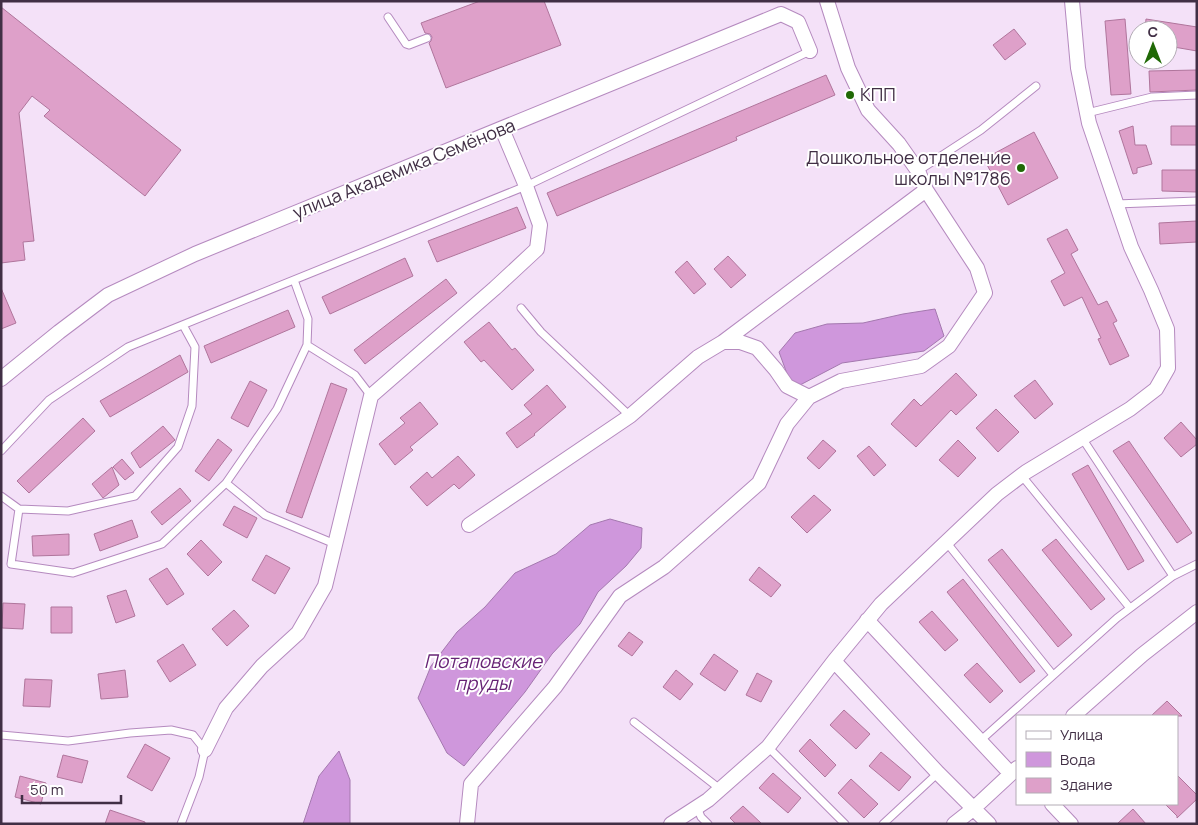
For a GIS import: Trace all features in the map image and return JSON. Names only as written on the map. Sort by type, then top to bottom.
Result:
[{"type":"street","points":[[467,824],[471,784],[555,687],[620,596],[664,567],[759,483],[787,424],[809,397],[841,381],[921,366],[949,346],[985,294],[976,268],[926,190],[918,171],[899,144],[868,110],[848,68],[827,1]]},
{"type":"street","points":[[671,824],[720,789],[768,747],[834,661],[881,604],[997,494],[1022,476],[1130,409],[1156,388],[1168,368],[1167,329],[1152,290],[1131,247],[1087,113],[1078,68],[1072,1]]},
{"type":"street","name":"улица Академика Семёнова","points":[[1,379],[108,295],[195,254],[781,14],[798,22],[810,51]]},
{"type":"street","points":[[205,750],[226,708],[262,666],[298,633],[325,586],[371,396],[495,288],[536,248],[540,225],[502,129]]},
{"type":"street","points":[[469,525],[630,416],[698,357],[724,342],[926,190]]},
{"type":"street","points":[[724,342],[740,342],[758,348],[787,386],[809,397]]},
{"type":"street","points":[[1074,715],[1142,655],[1197,612]]},
{"type":"street","points":[[867,620],[980,741],[1015,769],[973,809],[954,824]]},
{"type":"street","points":[[834,661],[938,774],[989,824]]},
{"type":"street","points":[[1053,805],[1071,824]]},
{"type":"lane","points":[[388,17],[406,44],[409,45],[427,38]]},
{"type":"lane","points":[[1,450],[49,400],[128,347],[526,186],[810,51]]},
{"type":"lane","points":[[918,171],[981,130],[1036,86]]},
{"type":"lane","points":[[1087,113],[1152,97],[1197,95]]},
{"type":"lane","points":[[1116,204],[1197,201]]},
{"type":"lane","points":[[19,509],[11,564],[73,574],[162,544],[226,483],[277,409],[307,345],[308,319],[294,280]]},
{"type":"lane","points":[[521,308],[541,332],[630,416]]},
{"type":"lane","points":[[1,496],[19,509],[68,511],[135,496],[178,447],[192,406],[195,347],[183,325]]},
{"type":"lane","points":[[307,345],[355,375],[371,396]]},
{"type":"lane","points":[[1082,438],[1173,576]]},
{"type":"lane","points":[[1022,476],[1130,608]]},
{"type":"lane","points":[[226,483],[265,515],[335,544]]},
{"type":"lane","points":[[947,543],[1053,675]]},
{"type":"lane","points":[[980,741],[1130,608],[1173,576],[1197,564]]},
{"type":"lane","points":[[634,722],[720,789]]},
{"type":"lane","points":[[1,735],[68,741],[171,730],[193,735],[205,750],[199,777],[181,824]]},
{"type":"lane","points":[[768,747],[845,824]]},
{"type":"lane","points":[[883,824],[938,774]]},
{"type":"lane","points":[[697,807],[701,817],[708,824]]},
{"type":"water","points":[[935,309],[944,336],[924,351],[842,363],[800,385],[789,379],[779,352],[795,333],[827,324],[863,323]]},
{"type":"water","name":"Потаповские пруды","points":[[610,519],[642,528],[641,548],[626,566],[598,592],[580,624],[552,654],[525,692],[464,766],[447,753],[418,698],[431,666],[457,632],[485,607],[515,573],[556,554],[590,525]]},
{"type":"water","points":[[339,751],[350,780],[350,824],[303,824],[319,776]]},
{"type":"building","points":[[480,1],[544,1],[561,45],[446,88],[429,43],[432,37],[430,34],[425,33],[421,23]]},
{"type":"building","points":[[1,7],[181,150],[145,196],[44,116],[50,110],[32,96],[19,113],[34,241],[23,242],[25,260],[1,263]]},
{"type":"building","points":[[1125,19],[1131,94],[1111,95],[1105,21]]},
{"type":"building","points":[[1178,24],[1197,27],[1197,51],[1178,48]]},
{"type":"building","points":[[1014,29],[1026,44],[1005,60],[993,45]]},
{"type":"building","points":[[1197,70],[1197,90],[1150,92],[1149,71]]},
{"type":"building","points":[[826,75],[835,95],[736,137],[737,140],[557,216],[547,193]]},
{"type":"building","points":[[1133,126],[1135,145],[1146,145],[1152,164],[1137,168],[1137,173],[1133,174],[1119,131]]},
{"type":"building","points":[[1171,126],[1197,126],[1197,145],[1171,145]]},
{"type":"building","name":"Дошкольное отделение школы №1786","points":[[1034,132],[1058,178],[1008,205],[984,159]]},
{"type":"building","points":[[1162,170],[1197,170],[1197,192],[1162,191]]},
{"type":"building","points":[[517,207],[526,228],[437,262],[428,241]]},
{"type":"building","points":[[1197,221],[1197,242],[1160,244],[1159,223]]},
{"type":"building","points":[[1067,229],[1078,250],[1071,254],[1098,305],[1107,301],[1117,321],[1113,323],[1129,356],[1110,365],[1098,339],[1101,338],[1082,297],[1064,306],[1051,281],[1065,273],[1047,239]]},
{"type":"building","points":[[728,256],[746,275],[731,288],[714,269]]},
{"type":"building","points":[[405,258],[413,276],[330,314],[322,297]]},
{"type":"building","points":[[687,261],[706,284],[694,294],[675,272]]},
{"type":"building","points":[[446,279],[457,293],[365,364],[354,350]]},
{"type":"building","points":[[1,288],[16,323],[1,329]]},
{"type":"building","points":[[288,310],[295,327],[211,363],[204,346]]},
{"type":"building","points":[[489,322],[512,350],[515,348],[534,370],[512,390],[484,360],[481,362],[464,342]]},
{"type":"building","points":[[180,355],[188,372],[110,417],[100,401]]},
{"type":"building","points":[[956,373],[977,395],[956,415],[951,410],[916,447],[891,424],[914,399],[921,406]]},
{"type":"building","points":[[1035,380],[1053,404],[1035,419],[1014,396]]},
{"type":"building","points":[[250,381],[267,390],[248,427],[231,418]]},
{"type":"building","points":[[331,383],[347,389],[302,518],[286,512]]},
{"type":"building","points":[[547,385],[566,407],[535,435],[517,448],[506,433],[532,414],[524,405]]},
{"type":"building","points":[[420,402],[438,424],[410,447],[413,450],[395,465],[379,444],[405,423],[400,418]]},
{"type":"building","points":[[996,409],[1019,432],[998,452],[976,428]]},
{"type":"building","points":[[83,418],[95,431],[29,493],[17,481]]},
{"type":"building","points":[[1181,422],[1197,440],[1197,444],[1181,457],[1164,438]]},
{"type":"building","points":[[163,426],[175,440],[140,468],[131,453]]},
{"type":"building","points":[[218,439],[232,450],[209,481],[195,471]]},
{"type":"building","points":[[823,440],[836,451],[819,469],[807,458]]},
{"type":"building","points":[[958,440],[976,458],[958,477],[939,460]]},
{"type":"building","points":[[1129,441],[1192,533],[1177,543],[1113,451]]},
{"type":"building","points":[[869,446],[886,465],[874,476],[857,456]]},
{"type":"building","points":[[458,456],[475,475],[459,489],[454,484],[427,506],[410,487],[427,472],[432,478]]},
{"type":"building","points":[[122,459],[134,473],[125,480],[113,467]]},
{"type":"building","points":[[1088,465],[1144,561],[1128,570],[1072,474]]},
{"type":"building","points":[[112,467],[119,485],[103,498],[92,484]]},
{"type":"building","points":[[180,488],[191,501],[162,525],[151,512]]},
{"type":"building","points":[[814,495],[831,510],[807,533],[791,517]]},
{"type":"building","points":[[234,506],[257,518],[247,538],[223,525]]},
{"type":"building","points":[[132,520],[138,537],[100,551],[94,534]]},
{"type":"building","points":[[69,534],[69,555],[33,556],[32,536]]},
{"type":"building","points":[[1056,539],[1105,599],[1091,610],[1042,550]]},
{"type":"building","points":[[201,540],[222,562],[208,576],[187,554]]},
{"type":"building","points":[[1002,549],[1072,635],[1058,647],[988,560]]},
{"type":"building","points":[[266,555],[290,568],[275,594],[252,580]]},
{"type":"building","points":[[759,567],[781,585],[771,597],[749,580]]},
{"type":"building","points":[[167,568],[184,594],[167,605],[149,579]]},
{"type":"building","points":[[963,579],[1035,671],[1020,683],[947,592]]},
{"type":"building","points":[[126,590],[135,616],[116,623],[107,596]]},
{"type":"building","points":[[3,603],[25,604],[23,629],[2,628]]},
{"type":"building","points":[[51,607],[72,607],[72,633],[51,633]]},
{"type":"building","points":[[234,610],[249,626],[227,646],[212,629]]},
{"type":"building","points":[[932,611],[958,640],[945,651],[919,622]]},
{"type":"building","points":[[629,632],[643,642],[632,656],[618,646]]},
{"type":"building","points":[[183,644],[196,665],[170,682],[157,661]]},
{"type":"building","points":[[714,654],[738,671],[725,691],[700,674]]},
{"type":"building","points":[[977,663],[1003,691],[990,703],[964,675]]},
{"type":"building","points":[[125,670],[128,697],[101,699],[98,674]]},
{"type":"building","points":[[676,670],[693,684],[680,700],[663,687]]},
{"type":"building","points":[[757,673],[772,681],[761,702],[746,695]]},
{"type":"building","points":[[25,679],[52,680],[50,707],[23,706]]},
{"type":"building","points":[[1167,701],[1182,716],[1178,715],[1152,715]]},
{"type":"building","points":[[844,710],[870,734],[856,749],[830,725]]},
{"type":"building","points":[[810,739],[836,765],[825,777],[799,751]]},
{"type":"building","points":[[145,744],[170,758],[152,791],[127,777]]},
{"type":"building","points":[[881,752],[911,777],[899,791],[869,766]]},
{"type":"building","points":[[63,755],[88,761],[82,783],[57,777]]},
{"type":"building","points":[[773,773],[801,798],[788,813],[759,788]]},
{"type":"building","points":[[20,776],[46,783],[41,804],[15,797]]},
{"type":"building","points":[[1178,776],[1197,795],[1197,799],[1177,818],[1166,805],[1178,805]]},
{"type":"building","points":[[851,779],[878,804],[864,818],[838,793]]},
{"type":"building","points":[[743,806],[762,824],[736,824],[730,818]]},
{"type":"building","points":[[1133,809],[1146,824],[1117,824]]},
{"type":"building","points":[[110,810],[145,822],[145,824],[105,824]]},
{"type":"place","name":"КПП","points":[[850,95]]},
{"type":"place","name":"Дошкольное отделение школы №1786","points":[[1021,168]]}]
